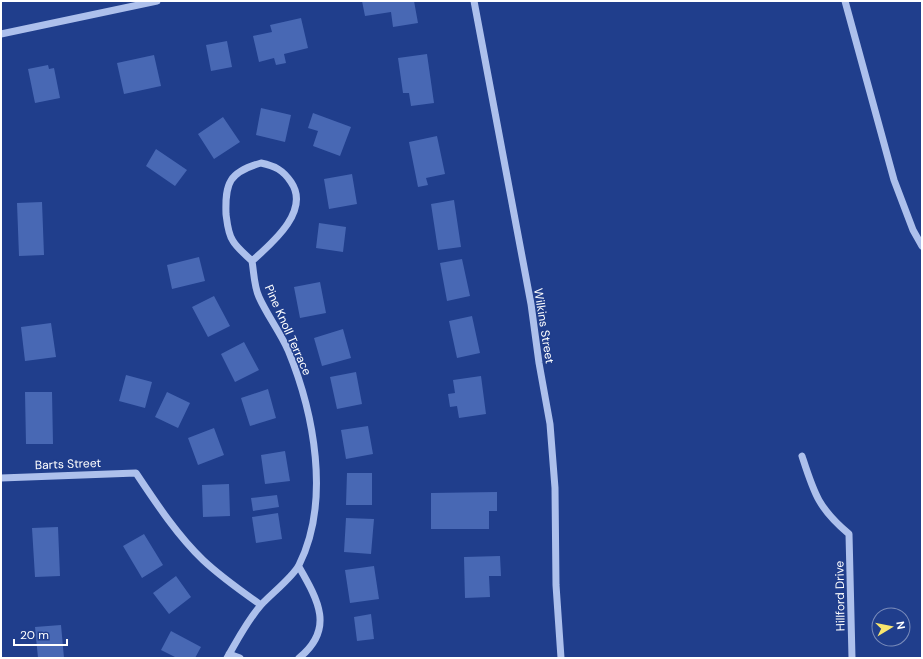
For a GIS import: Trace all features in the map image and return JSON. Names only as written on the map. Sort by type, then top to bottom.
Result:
[{"type":"street","points":[[1,34],[157,1]]},
{"type":"street","name":"Wilkins Street","points":[[474,1],[531,304],[538,363],[550,424],[555,488],[556,586],[561,658]]},
{"type":"street","points":[[845,1],[903,206],[912,230],[922,246]]},
{"type":"street","points":[[261,163],[274,166],[284,172],[293,185],[296,202],[292,217],[284,229],[252,261],[232,241],[227,221],[225,194],[232,178],[244,168],[261,163]]},
{"type":"street","name":"Pine Knoll Terrace","points":[[228,656],[242,629],[261,605],[299,566],[309,538],[315,505],[316,462],[314,439],[309,412],[300,382],[287,349],[258,296],[252,261]]},
{"type":"street","name":"Hillford Drive","points":[[802,456],[815,496],[831,520],[849,534],[852,658]]},
{"type":"street","name":"Barts Street","points":[[1,478],[136,473],[160,510],[202,560],[261,605]]},
{"type":"street","points":[[299,566],[314,592],[320,613],[321,629],[310,648],[299,658]]},
{"type":"street","points":[[228,656],[240,658]]},
{"type":"building","points":[[362,1],[414,1],[418,23],[393,27],[391,12],[365,16]]},
{"type":"building","points":[[301,18],[308,48],[284,54],[286,63],[276,65],[274,58],[259,62],[253,36],[272,32],[270,25]]},
{"type":"building","points":[[227,41],[232,67],[211,71],[206,45]]},
{"type":"building","points":[[427,54],[434,103],[411,106],[409,93],[403,93],[398,58]]},
{"type":"building","points":[[154,55],[161,86],[124,94],[117,63]]},
{"type":"building","points":[[48,65],[49,69],[54,68],[60,98],[35,103],[28,69]]},
{"type":"building","points":[[261,108],[291,115],[285,142],[256,135]]},
{"type":"building","points":[[313,113],[351,127],[340,156],[313,146],[318,131],[308,128]]},
{"type":"building","points":[[223,117],[240,142],[214,159],[198,134]]},
{"type":"building","points":[[437,136],[445,174],[426,178],[428,185],[418,187],[409,142]]},
{"type":"building","points":[[156,149],[187,170],[175,186],[146,166]]},
{"type":"building","points":[[352,174],[357,204],[329,209],[324,179]]},
{"type":"building","points":[[454,200],[461,247],[438,250],[431,204]]},
{"type":"building","points":[[42,202],[44,255],[19,256],[17,203]]},
{"type":"building","points":[[319,223],[346,227],[343,252],[316,248]]},
{"type":"building","points":[[199,257],[205,281],[172,289],[167,265]]},
{"type":"building","points":[[462,259],[470,296],[447,301],[440,263]]},
{"type":"building","points":[[320,282],[326,313],[300,318],[294,287]]},
{"type":"building","points":[[214,296],[230,326],[208,337],[192,307]]},
{"type":"building","points":[[472,316],[480,353],[457,358],[449,321]]},
{"type":"building","points":[[51,323],[56,357],[25,361],[21,327]]},
{"type":"building","points":[[343,329],[351,358],[322,366],[314,338]]},
{"type":"building","points":[[244,342],[259,370],[235,382],[221,354]]},
{"type":"building","points":[[356,372],[362,404],[337,409],[330,377]]},
{"type":"building","points":[[126,375],[152,382],[145,408],[119,401]]},
{"type":"building","points":[[481,376],[486,414],[459,418],[457,406],[450,407],[448,394],[455,393],[453,380]]},
{"type":"building","points":[[268,389],[276,418],[250,426],[241,398]]},
{"type":"building","points":[[25,392],[52,392],[53,444],[26,444]]},
{"type":"building","points":[[167,392],[190,403],[178,428],[155,417]]},
{"type":"building","points":[[368,426],[373,454],[346,459],[341,430]]},
{"type":"building","points":[[214,428],[224,455],[198,465],[188,438]]},
{"type":"building","points":[[285,451],[290,481],[265,484],[261,455]]},
{"type":"building","points":[[347,473],[372,473],[372,505],[346,505]]},
{"type":"building","points":[[229,484],[230,516],[203,517],[202,485]]},
{"type":"building","points":[[497,492],[497,511],[489,511],[489,529],[431,529],[431,493]]},
{"type":"building","points":[[277,495],[279,507],[253,511],[251,498]]},
{"type":"building","points":[[278,513],[282,539],[256,543],[252,517]]},
{"type":"building","points":[[346,518],[374,519],[371,554],[344,552]]},
{"type":"building","points":[[58,527],[60,576],[35,577],[32,528]]},
{"type":"building","points":[[144,534],[163,565],[142,578],[123,546]]},
{"type":"building","points":[[500,556],[501,576],[489,576],[490,597],[465,598],[464,557]]},
{"type":"building","points":[[374,566],[379,599],[350,603],[345,570]]},
{"type":"building","points":[[176,576],[191,597],[169,614],[153,593]]},
{"type":"building","points":[[371,614],[374,639],[357,641],[354,617]]},
{"type":"building","points":[[61,625],[64,658],[38,658],[35,627]]},
{"type":"building","points":[[171,631],[201,647],[195,658],[177,658],[161,650]]}]
